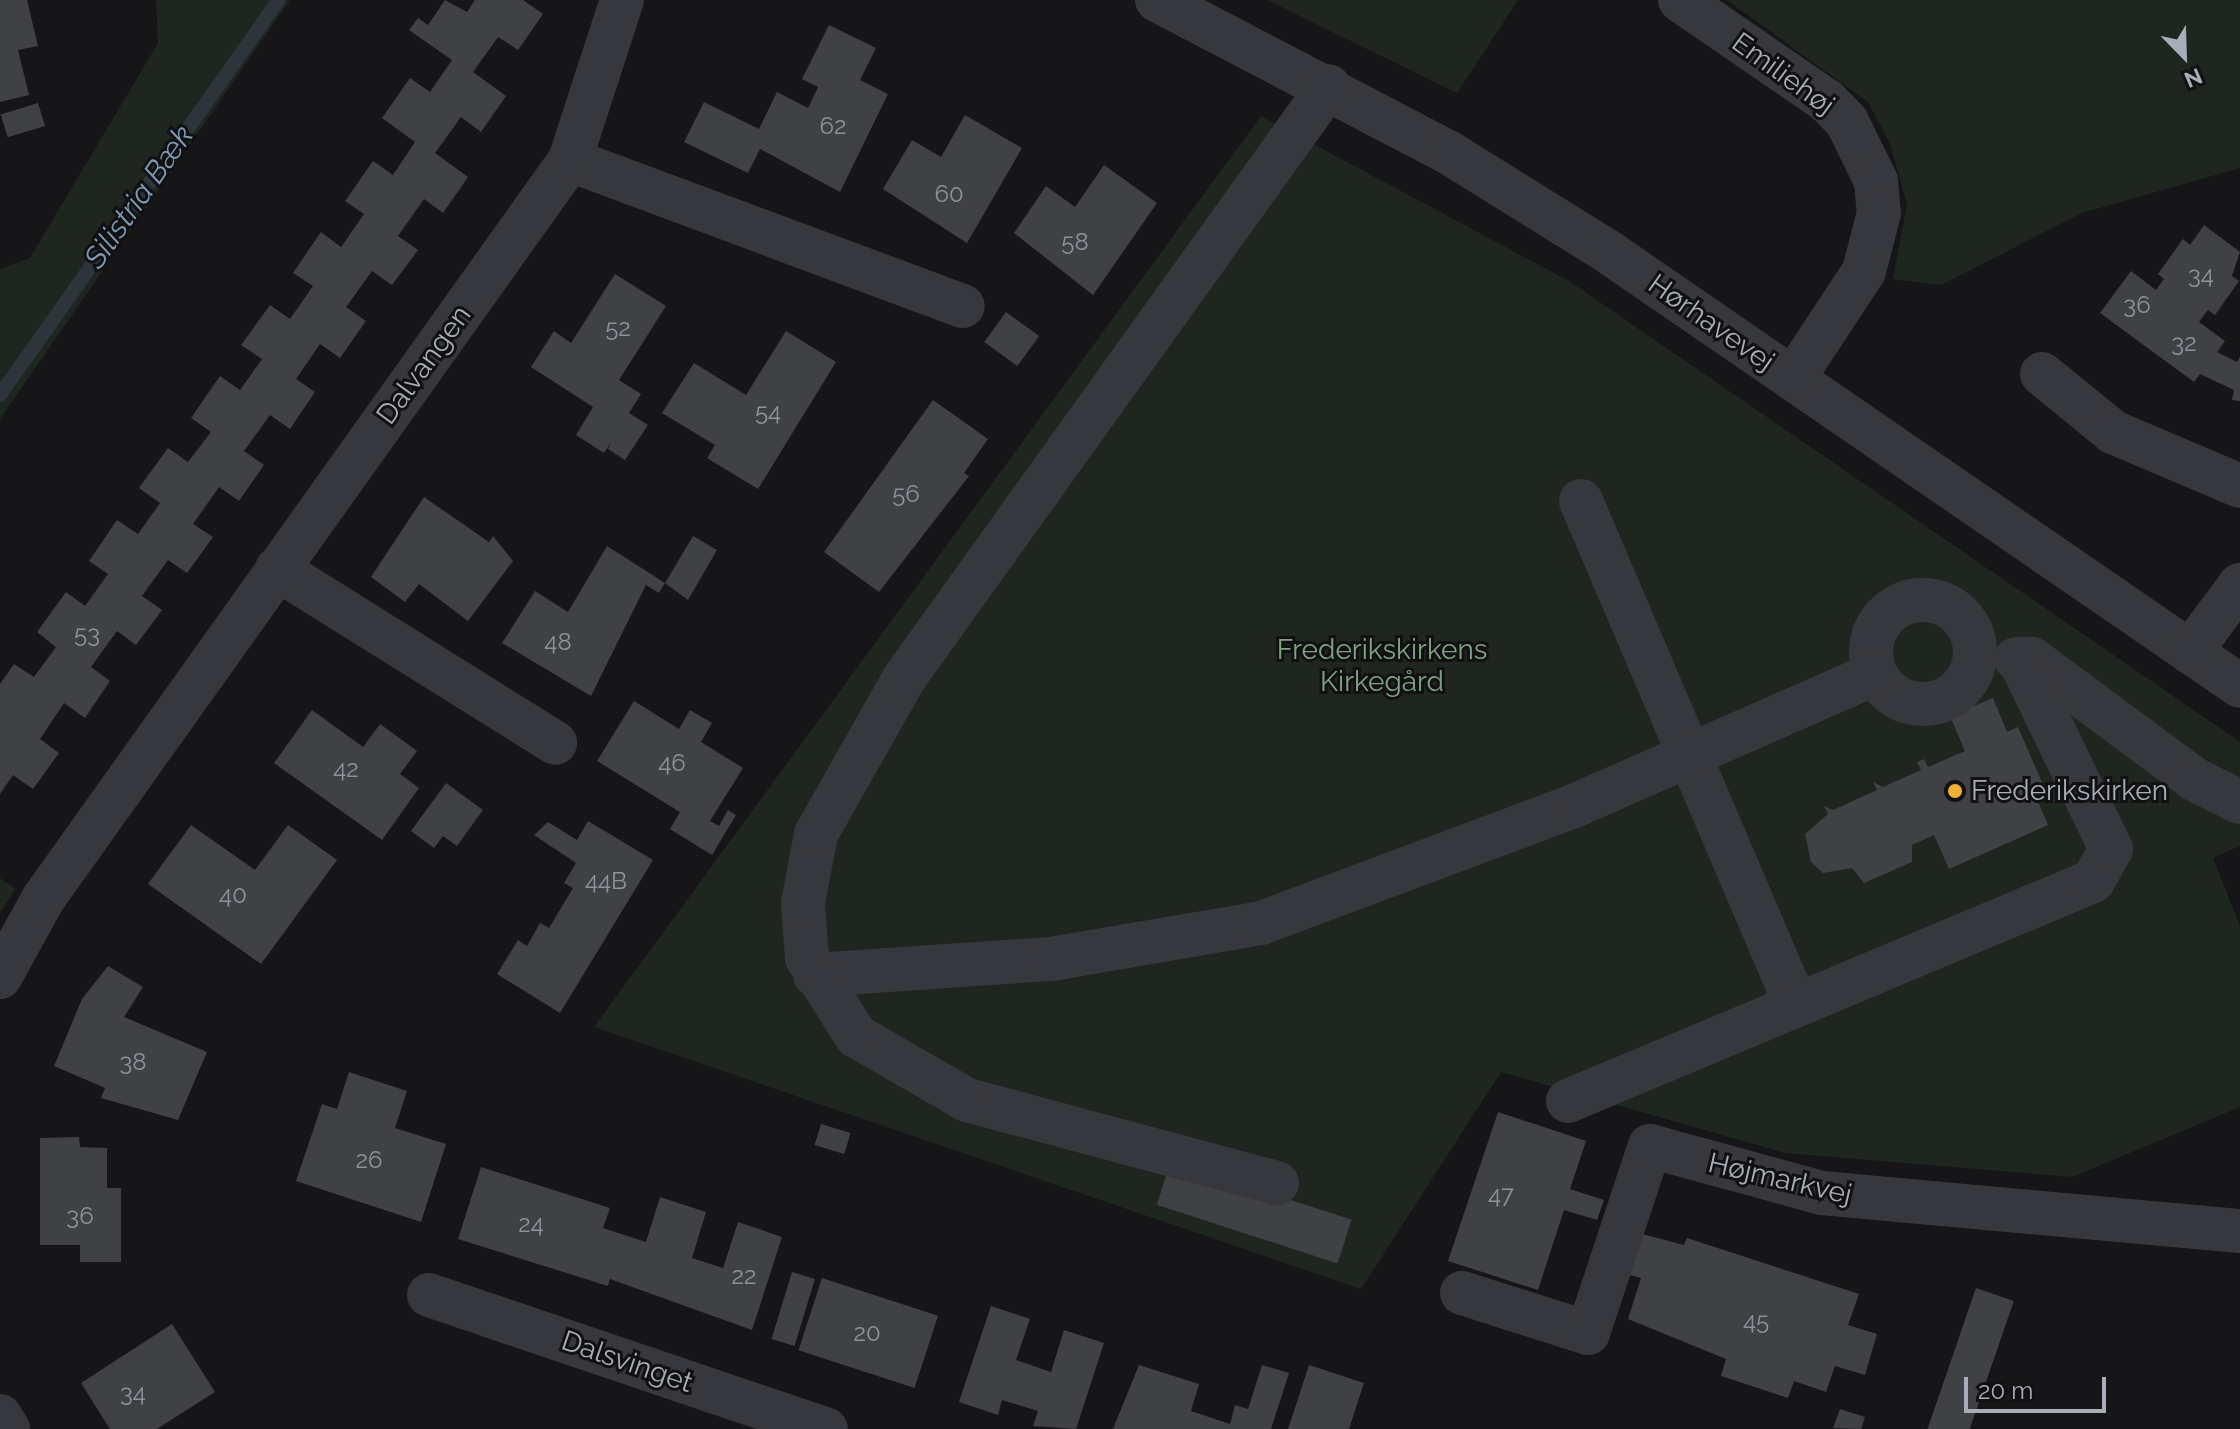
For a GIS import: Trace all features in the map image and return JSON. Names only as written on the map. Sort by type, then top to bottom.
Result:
[{"type":"street","name":"Dalvangen","points":[[0,977],[43,899],[570,160],[622,0]]},
{"type":"street","name":"Hørhavevej","points":[[1157,0],[1329,86],[1596,245],[2240,686]]},
{"type":"street","name":"Emiliehøj","points":[[1680,0],[1827,101],[1847,122],[1876,181],[1879,213],[1864,271],[1793,379]]},
{"type":"street","points":[[1277,1183],[967,1100],[856,1036],[815,975],[803,903],[816,834],[842,781],[905,677],[1329,86]]},
{"type":"street","points":[[570,160],[963,306]]},
{"type":"street","points":[[2042,374],[2113,432],[2240,486]]},
{"type":"street","points":[[1581,501],[1687,757],[1796,1005]]},
{"type":"street","points":[[277,569],[555,743]]},
{"type":"street","points":[[2190,652],[2240,585]]},
{"type":"street","points":[[1918,600],[1935,601],[1964,620],[1974,660],[1964,684],[1924,705],[1895,697],[1875,674],[1877,627],[1918,600]]},
{"type":"street","points":[[1568,1101],[2093,881],[2111,849],[2019,659]]},
{"type":"street","points":[[1974,660],[2032,659],[2194,779],[2240,802]]},
{"type":"street","points":[[815,975],[1051,959],[1261,923],[1687,757],[1875,674]]},
{"type":"street","name":"Højmarkvej","points":[[1462,1293],[1588,1333],[1650,1146],[1822,1193],[2240,1231]]},
{"type":"street","name":"Dalsvinget","points":[[429,1295],[826,1429]]},
{"type":"street","points":[[0,1416],[8,1429]]},
{"type":"green space","points":[[156,0],[290,0],[0,419],[0,269],[30,258],[158,43]]},
{"type":"green space","points":[[1267,0],[1518,0],[1457,93]]},
{"type":"green space","points":[[1727,0],[2240,0],[2240,168],[2082,213],[1941,285],[1893,279],[1907,204],[1890,144],[1868,102]]},
{"type":"green space","name":"Frederikskirkens Kirkegård","points":[[1261,116],[1569,281],[2240,742],[2240,846],[2213,858],[2240,926],[2240,1107],[2072,1177],[1785,1153],[1501,1072],[1361,1289],[594,1027]]},
{"type":"green space","points":[[0,878],[15,889],[0,913]]},
{"type":"building","points":[[0,0],[27,0],[38,46],[18,50],[29,95],[0,102]]},
{"type":"building","points":[[445,0],[467,12],[475,0],[523,0],[543,14],[518,50],[498,37],[473,72],[506,96],[481,132],[461,117],[435,153],[468,177],[443,213],[424,199],[398,236],[418,250],[392,285],[372,271],[346,307],[366,321],[340,358],[320,344],[296,379],[315,392],[290,429],[270,415],[244,451],[264,465],[239,501],[219,487],[193,524],[213,537],[187,573],[168,560],[142,596],[162,610],[136,645],[117,631],[91,667],[110,681],[85,718],[64,703],[40,739],[59,753],[33,789],[13,775],[0,794],[0,684],[14,664],[34,677],[56,647],[37,632],[66,592],[85,606],[108,574],[89,561],[117,520],[138,534],[160,503],[139,488],[168,448],[188,462],[211,432],[191,418],[220,376],[240,390],[262,359],[241,345],[270,305],[290,319],[313,286],[293,273],[321,232],[341,247],[364,214],[345,201],[373,161],[393,175],[415,142],[382,118],[410,78],[430,92],[452,60],[409,30],[418,18],[428,25]]},
{"type":"building","points":[[829,25],[876,48],[860,80],[888,94],[840,192],[760,149],[748,173],[684,142],[704,102],[759,129],[777,92],[808,108],[818,87],[802,79]]},
{"type":"building","points":[[38,103],[45,126],[8,137],[1,114]]},
{"type":"building","points":[[965,115],[1022,148],[967,243],[883,189],[912,140],[941,157]]},
{"type":"building","points":[[1104,165],[1157,203],[1093,295],[1014,233],[1046,186],[1075,207]]},
{"type":"building","points":[[2204,225],[2240,252],[2232,276],[2239,281],[2215,315],[2208,310],[2199,322],[2225,341],[2217,352],[2237,362],[2240,357],[2240,401],[2232,400],[2234,390],[2200,374],[2194,382],[2100,313],[2131,271],[2156,290],[2164,279],[2158,274],[2183,239],[2190,245]]},
{"type":"building","points":[[615,274],[666,306],[619,380],[641,394],[629,413],[648,425],[625,460],[608,449],[611,442],[604,453],[576,435],[593,407],[531,367],[554,331],[571,343]]},
{"type":"building","points":[[1006,312],[1039,336],[1017,366],[984,342]]},
{"type":"building","points":[[786,331],[836,362],[758,489],[707,458],[715,445],[662,413],[694,363],[746,395]]},
{"type":"building","points":[[933,400],[988,439],[964,473],[969,476],[879,592],[824,552]]},
{"type":"building","points":[[424,497],[489,542],[493,536],[513,561],[468,621],[419,584],[405,602],[371,577]]},
{"type":"building","points":[[693,536],[717,550],[688,600],[665,583]]},
{"type":"building","points":[[607,546],[665,583],[659,593],[646,585],[591,696],[502,643],[535,591],[568,612]]},
{"type":"building","name":"Frederikskirken","points":[[1993,698],[2007,732],[2018,727],[2044,787],[2034,792],[2048,825],[1949,869],[1934,835],[1912,845],[1912,862],[1864,883],[1852,868],[1823,873],[1811,862],[1805,834],[1828,814],[1824,806],[1833,810],[1877,790],[1873,782],[1883,787],[1921,770],[1917,762],[1924,759],[1928,767],[1965,751],[1950,716]]},
{"type":"building","points":[[634,701],[679,729],[690,710],[712,723],[701,742],[743,768],[710,821],[719,826],[728,810],[736,815],[712,855],[670,829],[680,812],[597,761]]},
{"type":"building","points":[[312,710],[363,747],[380,724],[417,751],[400,774],[419,788],[382,840],[274,763]]},
{"type":"building","points":[[446,783],[483,810],[457,846],[443,836],[434,848],[411,831]]},
{"type":"building","points":[[588,821],[653,860],[560,1013],[497,974],[518,940],[527,946],[540,923],[549,928],[573,888],[564,883],[576,863],[534,835],[548,822],[577,840]]},
{"type":"building","points":[[191,825],[255,870],[288,825],[337,860],[261,964],[148,884]]},
{"type":"building","points":[[108,966],[143,987],[124,1017],[207,1052],[178,1120],[101,1098],[105,1088],[54,1066],[82,999]]},
{"type":"building","points":[[349,1072],[407,1091],[395,1128],[446,1144],[421,1222],[296,1181],[322,1104],[337,1109]]},
{"type":"building","points":[[1498,1112],[1586,1141],[1570,1189],[1604,1200],[1597,1220],[1564,1210],[1538,1290],[1448,1261]]},
{"type":"building","points":[[821,1124],[851,1133],[844,1154],[815,1145]]},
{"type":"building","points":[[79,1137],[80,1147],[107,1148],[107,1188],[121,1188],[121,1262],[80,1262],[80,1245],[40,1245],[40,1138]]},
{"type":"building","points":[[1171,1161],[1352,1220],[1337,1263],[1157,1205]]},
{"type":"building","points":[[481,1167],[610,1208],[603,1228],[646,1242],[660,1197],[706,1212],[692,1258],[723,1268],[738,1222],[782,1237],[752,1330],[610,1279],[608,1286],[458,1239]]},
{"type":"building","points":[[1642,1234],[1684,1245],[1687,1238],[1859,1294],[1848,1325],[1877,1334],[1865,1375],[1835,1366],[1826,1392],[1794,1381],[1788,1398],[1721,1376],[1726,1359],[1628,1319],[1641,1278],[1630,1275]]},
{"type":"building","points":[[792,1272],[815,1279],[794,1346],[772,1339]]},
{"type":"building","points":[[822,1278],[938,1316],[915,1388],[799,1350]]},
{"type":"building","points":[[1976,1288],[2014,1301],[1970,1429],[1927,1429]]},
{"type":"building","points":[[991,1306],[1030,1319],[1016,1360],[1051,1372],[1064,1330],[1104,1343],[1076,1429],[1033,1426],[1038,1411],[1002,1400],[998,1415],[959,1402]]},
{"type":"building","points":[[172,1324],[215,1392],[157,1429],[110,1429],[81,1383]]},
{"type":"building","points":[[1139,1365],[1199,1384],[1191,1411],[1230,1424],[1235,1405],[1248,1409],[1262,1365],[1289,1373],[1271,1429],[1113,1429]]},
{"type":"building","points":[[1309,1365],[1364,1383],[1349,1429],[1288,1429]]},
{"type":"building","points":[[1840,1409],[1865,1417],[1861,1429],[1833,1428]]},
{"type":"waterway","name":"Silistria Bæk","points":[[0,395],[279,0]]},
{"type":"place","name":"Frederikskirken","points":[[1955,791]]}]
